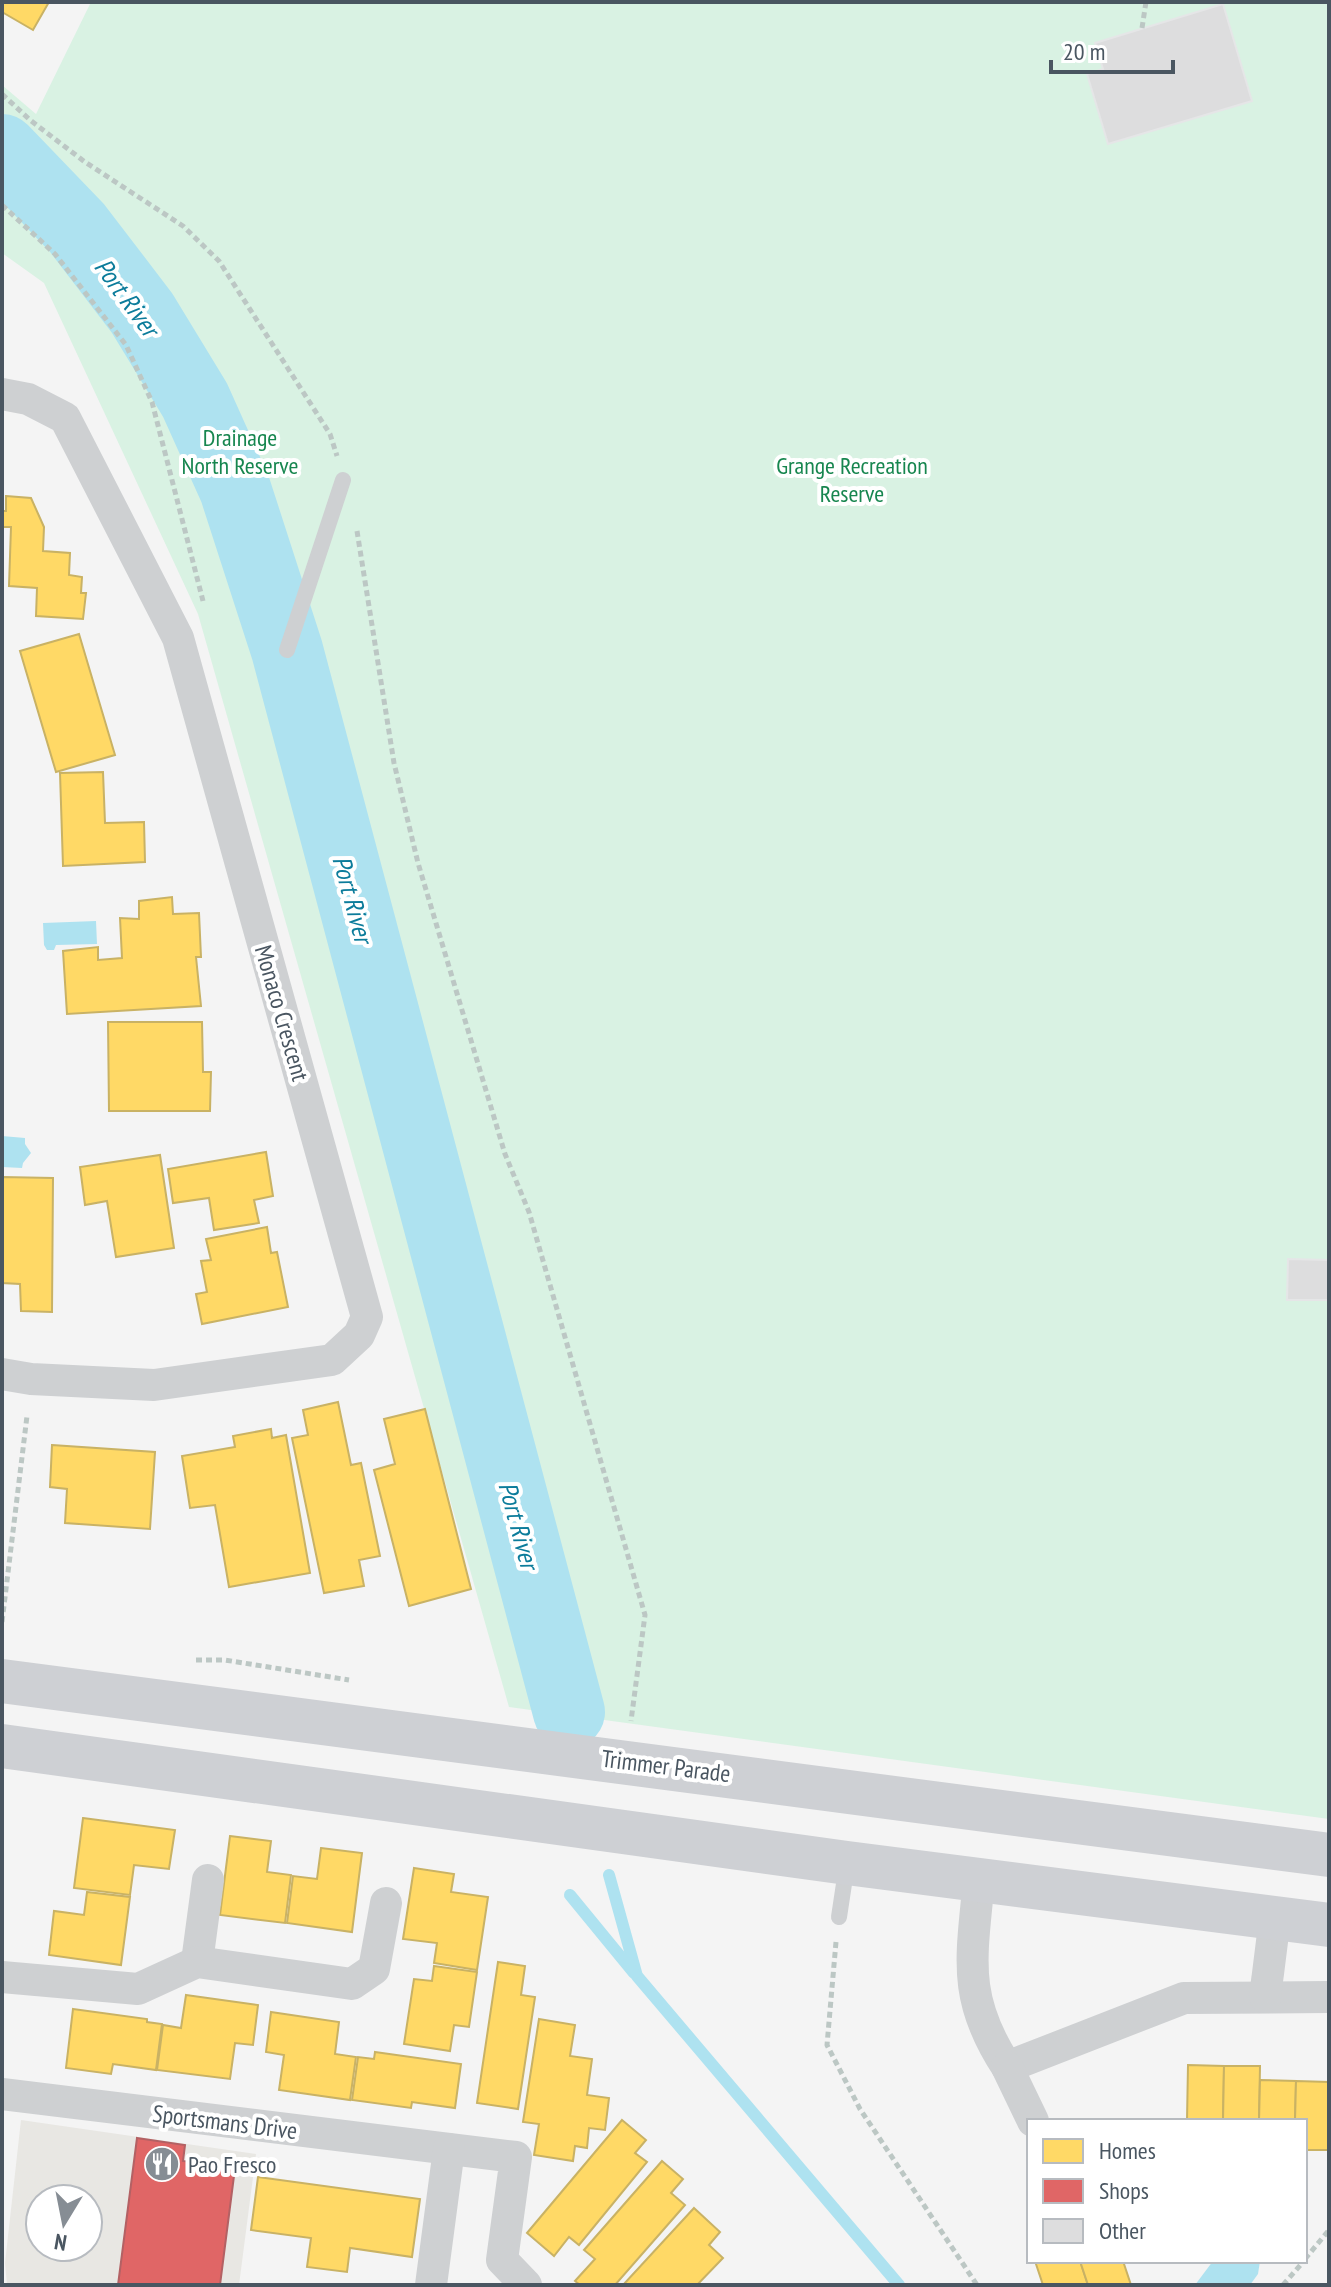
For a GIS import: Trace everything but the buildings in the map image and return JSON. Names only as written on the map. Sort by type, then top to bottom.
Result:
[{"type":"main road","name":"Trimmer Parade","points":[[15,1689],[1329,1855]]},
{"type":"main road","points":[[2,1746],[847,1863],[1329,1925]]},
{"type":"street","name":"Monaco Crescent","points":[[2,394],[28,399],[65,418],[178,638],[367,1317],[359,1335],[332,1360],[154,1385],[17,1376]]},
{"type":"street","points":[[979,1879],[971,1951],[972,1985],[988,2038],[1007,2067],[1032,2119]]},
{"type":"street","points":[[197,1962],[208,1880]]},
{"type":"street","points":[[2,1977],[138,1989],[197,1962],[352,1984],[374,1969],[386,1903]]},
{"type":"street","points":[[1265,1997],[1275,1918]]},
{"type":"street","points":[[1007,2067],[1184,1998],[1329,1997]]},
{"type":"street","name":"Sportsmans Drive","points":[[2,2094],[516,2157],[502,2260],[526,2285]]},
{"type":"street","points":[[431,2285],[449,2149]]},
{"type":"lane","points":[[287,650],[343,480]]},
{"type":"lane","points":[[839,1917],[847,1863]]},
{"type":"path","points":[[1142,28],[1146,2]]},
{"type":"path","points":[[2,94],[85,162],[183,226],[219,261],[330,434],[357,531],[394,763],[418,863],[505,1154],[529,1212],[645,1615],[629,1730]]},
{"type":"path","points":[[2,205],[55,254],[126,345],[152,402],[206,615]]},
{"type":"path","points":[[2,1622],[17,1376]]},
{"type":"path","points":[[839,1917],[827,2045],[860,2109],[977,2285]]},
{"type":"path","points":[[1307,2256],[1329,2230]]},
{"type":"path","points":[[1283,2285],[1301,2263]]},
{"type":"shaded area","points":[[21,2120],[256,2154],[239,2285],[7,2285],[5,2263]]},
{"type":"green space","name":"Grange Recreation Reserve","points":[[91,2],[1329,2],[1329,1819],[509,1707],[198,614],[44,283],[2,253],[2,85],[36,114]]},
{"type":"water","points":[[96,921],[97,944],[56,945],[54,950],[47,950],[44,945],[43,923]]},
{"type":"water","points":[[2,1136],[25,1138],[31,1153],[22,1168],[2,1167]]},
{"type":"water","points":[[1212,2263],[1260,2263],[1258,2274],[1250,2285],[1195,2285]]},
{"type":"waterway","name":"Port River","points":[[2,150],[77,228],[142,313],[195,400],[235,489],[287,650],[569,1712]]},
{"type":"waterway","points":[[609,1875],[637,1976],[899,2285]]},
{"type":"waterway","points":[[570,1895],[634,1973]]},
{"type":"place","name":"Pao Fresco","points":[[162,2164]]},
{"type":"park label","name":"Drainage North Reserve","points":[[240,451]]}]
